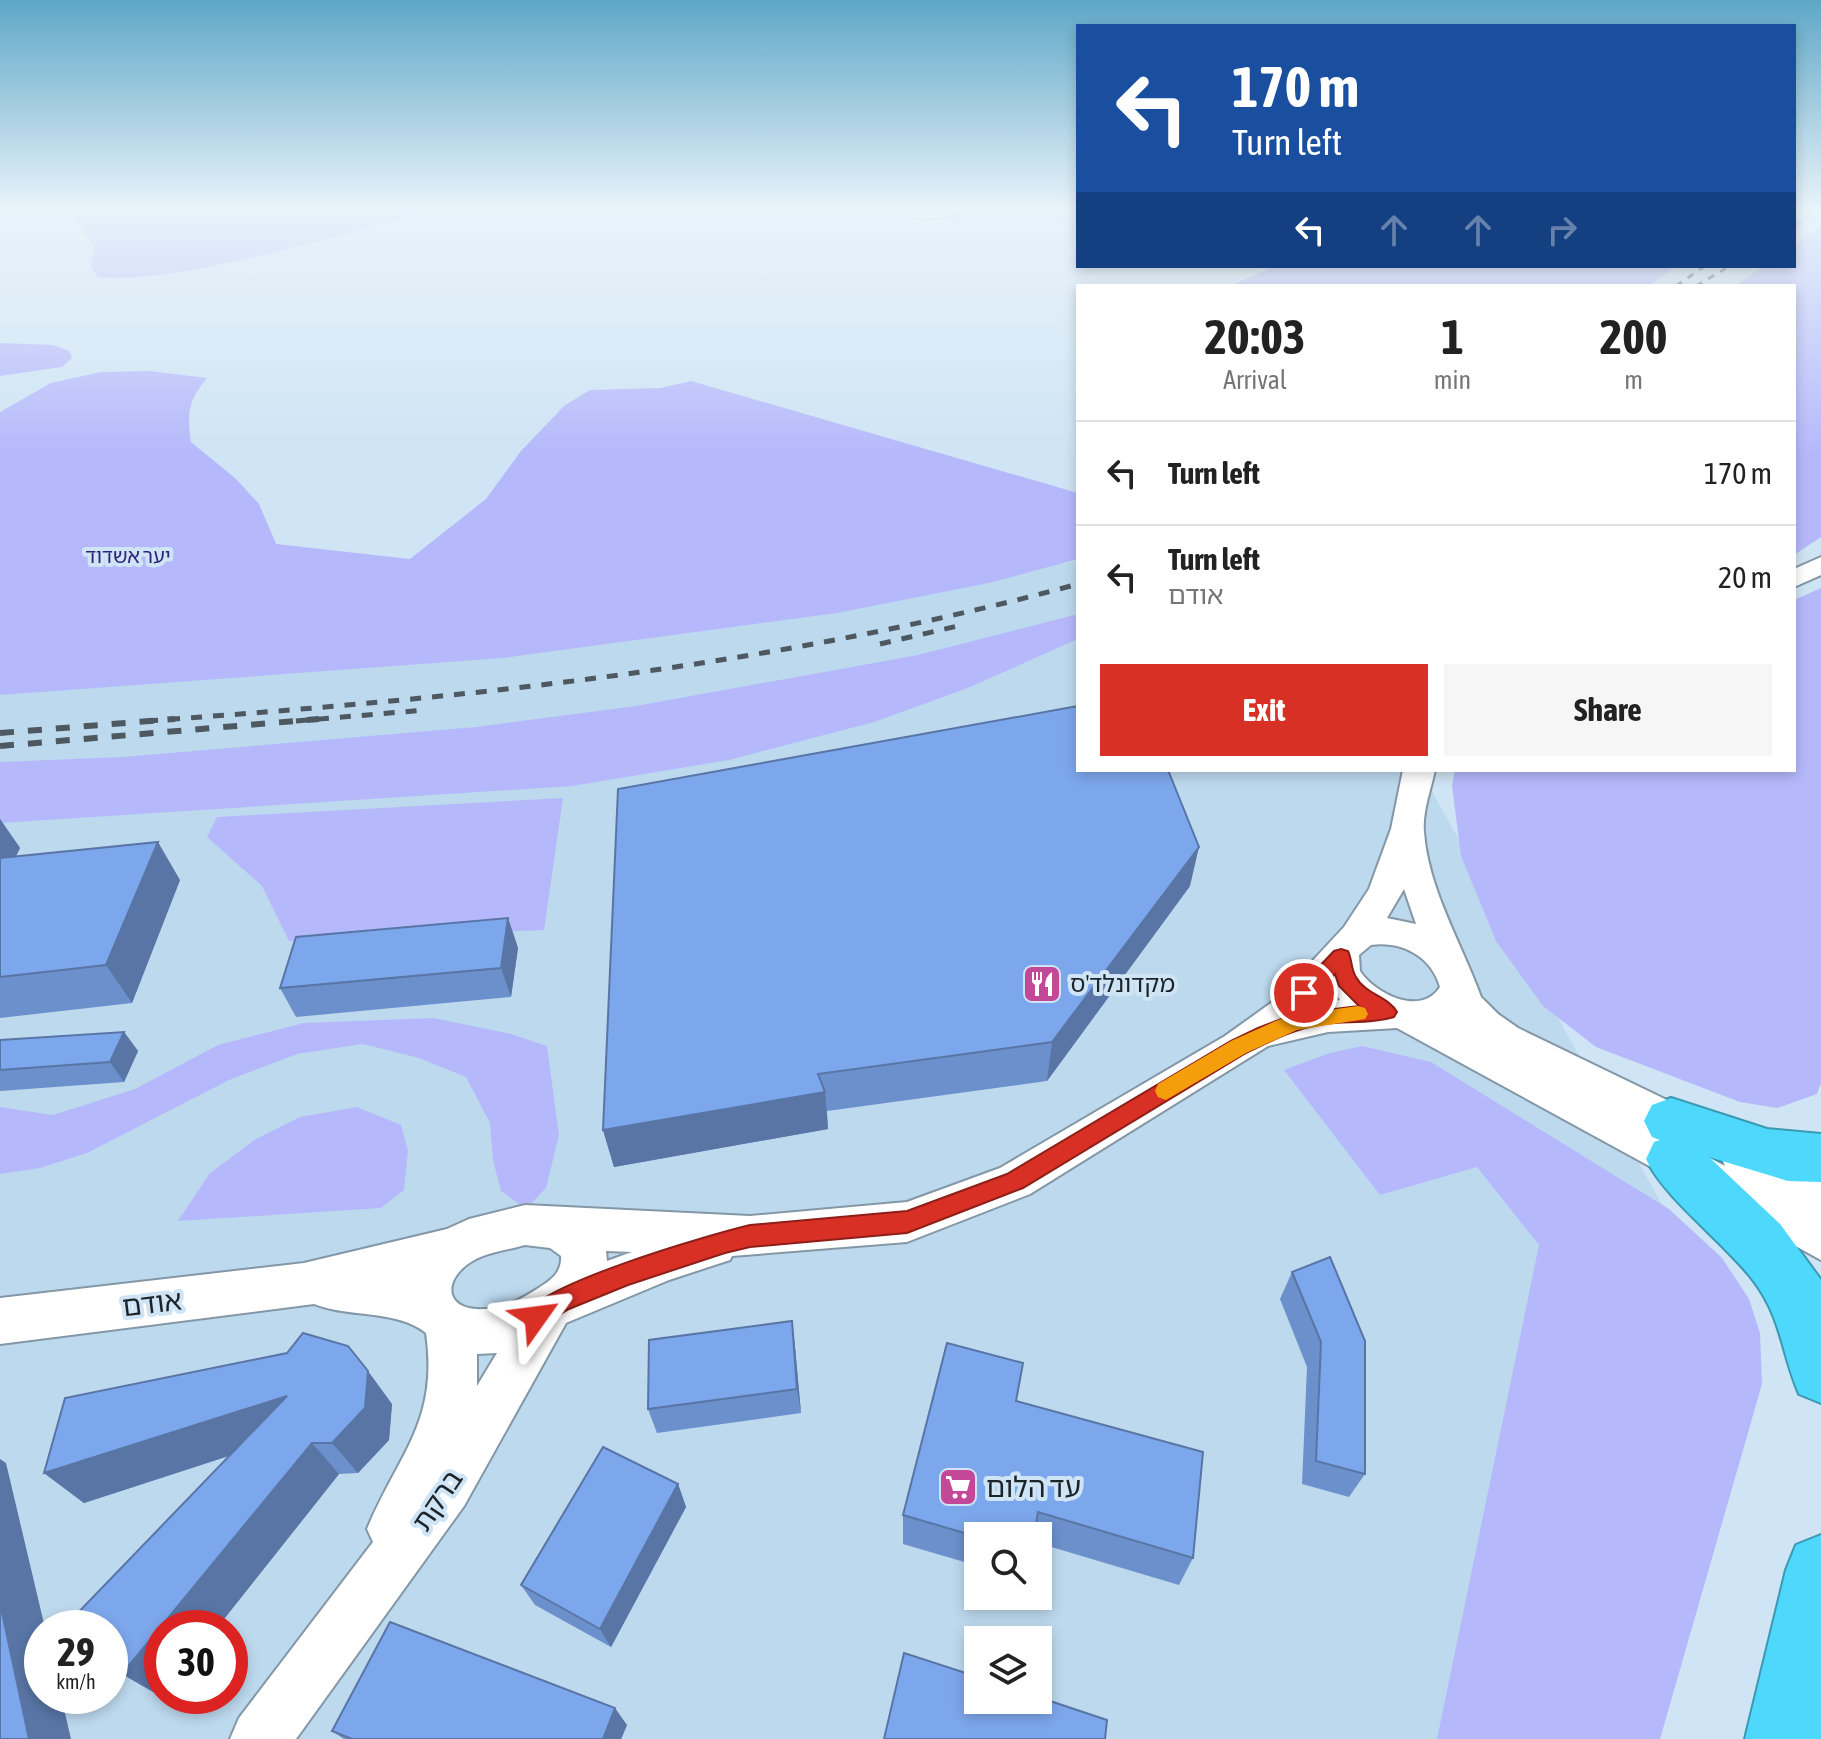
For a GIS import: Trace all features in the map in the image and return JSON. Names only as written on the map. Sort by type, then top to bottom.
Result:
[{"type":"highway","points":[[1672,1140],[1767,1151],[1812,1160],[1821,1158]]},
{"type":"highway","points":[[1672,1140],[1778,1269],[1801,1302],[1821,1372]]},
{"type":"highway","points":[[1783,1739],[1821,1570]]},
{"type":"street","points":[[1796,578],[1821,565]]},
{"type":"street","points":[[750,1236],[666,1260],[554,1306],[520,1325],[494,1333],[460,1329],[441,1317],[425,1294],[425,1284],[433,1265],[449,1249],[488,1231],[538,1225],[559,1229],[750,1236],[907,1222],[1015,1181],[1239,1047],[1291,1008],[1348,947],[1386,891],[1407,829],[1419,772]]},
{"type":"street","points":[[1407,829],[1425,905],[1474,1016],[1672,1140],[1821,1240]]},
{"type":"street","points":[[1239,1047],[1294,1022],[1325,1016],[1424,1016],[1448,1007],[1456,999],[1453,974],[1434,948],[1402,933],[1369,932],[1348,947]]},
{"type":"street","points":[[1348,947],[1346,981],[1371,1004],[1672,1140],[1821,1199]]},
{"type":"street","points":[[554,1306],[577,1283],[585,1257],[575,1238],[559,1229]]},
{"type":"street","name":"אודם","points":[[0,1321],[304,1285],[449,1249]]},
{"type":"street","name":"אודם","points":[[304,1285],[385,1295],[441,1317]]},
{"type":"street","name":"ברקת","points":[[260,1739],[446,1488],[554,1306]]},
{"type":"street","name":"ברקת","points":[[307,1677],[394,1529],[439,1443],[451,1408],[456,1376],[441,1317]]},
{"type":"shaded area","name":"עד הלום","points":[[1076,561],[1076,772],[1421,772],[1762,1384],[1589,1739],[0,1739],[0,672]]},
{"type":"green space","points":[[1796,291],[1821,291],[1821,537],[1796,554]]},
{"type":"green space","points":[[0,343],[53,345],[69,351],[72,358],[62,367],[0,376]]},
{"type":"green space","name":"יער אשדוד","points":[[150,371],[207,378],[190,407],[191,442],[236,479],[259,504],[276,544],[410,559],[486,499],[521,451],[564,406],[590,390],[661,388],[691,381],[1076,492],[1076,560],[989,583],[837,613],[503,658],[0,695],[0,412],[51,383],[101,372]]},
{"type":"green space","points":[[1821,588],[1821,1083],[1817,1094],[1777,1108],[1740,1102],[1596,1047],[1543,1006],[1496,941],[1461,856],[1452,786],[1455,772],[1796,772],[1796,599]]},
{"type":"green space","points":[[1076,615],[1076,640],[968,688],[874,722],[729,760],[572,786],[0,823],[0,762],[123,757],[476,727],[636,706],[918,655]]},
{"type":"green space","points":[[563,798],[544,930],[289,941],[262,886],[207,837],[217,817]]},
{"type":"green space","points":[[434,1018],[511,1034],[547,1046],[559,1135],[546,1188],[526,1209],[501,1191],[493,1160],[490,1123],[466,1077],[419,1058],[363,1044],[297,1054],[229,1080],[87,1153],[40,1168],[0,1174],[0,1107],[53,1115],[135,1089],[218,1045],[304,1023]]},
{"type":"green space","points":[[1362,1046],[1431,1062],[1669,1209],[1722,1258],[1749,1299],[1760,1333],[1762,1384],[1660,1739],[1437,1739],[1539,1245],[1477,1167],[1380,1195],[1284,1070],[1330,1053]]},
{"type":"green space","points":[[357,1107],[401,1125],[408,1151],[404,1190],[381,1208],[178,1221],[210,1173],[256,1139],[300,1117]]},
{"type":"building","points":[[1076,706],[1076,772],[1169,772],[1199,847],[1052,1042],[818,1074],[825,1092],[603,1130],[618,789]]},
{"type":"building","points":[[158,842],[106,965],[0,977],[0,858]]},
{"type":"building","points":[[508,918],[501,968],[280,988],[296,937]]},
{"type":"building","points":[[124,1032],[110,1062],[0,1070],[0,1040]]},
{"type":"building","points":[[1330,1257],[1365,1341],[1365,1474],[1316,1461],[1321,1342],[1292,1272]]},
{"type":"building","points":[[792,1321],[797,1389],[648,1409],[649,1340]]},
{"type":"building","points":[[303,1333],[348,1346],[368,1371],[365,1408],[332,1443],[312,1443],[175,1610],[144,1610],[144,1647],[128,1667],[128,1610],[81,1610],[287,1396],[44,1473],[65,1398],[287,1353]]},
{"type":"building","points":[[947,1343],[1023,1363],[1016,1401],[1203,1452],[1193,1558],[1038,1512],[1036,1522],[964,1522],[964,1533],[903,1515]]},
{"type":"building","points":[[603,1447],[678,1484],[600,1629],[521,1585]]},
{"type":"building","points":[[0,1603],[29,1739],[0,1739]]},
{"type":"building","points":[[390,1622],[615,1708],[603,1739],[352,1739],[332,1731]]},
{"type":"building","points":[[904,1653],[964,1672],[964,1714],[1052,1714],[1052,1702],[1107,1720],[1105,1739],[884,1739]]},
{"type":"railway","points":[[147,721],[500,690],[732,658],[847,638],[1076,584]]},
{"type":"railway","points":[[880,644],[962,625]]},
{"type":"railway","points":[[296,721],[425,710]]},
{"type":"railway","points":[[0,733],[175,719]]},
{"type":"railway","points":[[0,746],[319,719]]},
{"type":"slow traffic","points":[[1166,1091],[1239,1047],[1294,1022],[1358,1014]]},
{"type":"place","name":"מקדונלד'ס","points":[[1042,984]]},
{"type":"place","name":"עד הלום","points":[[958,1487]]},
{"type":"route","points":[[536,1317],[560,1301],[701,1248],[750,1236],[907,1222],[1015,1181],[1265,1034],[1294,1022],[1325,1016],[1387,1012],[1356,993],[1346,981],[1341,956],[1304,993]]}]
